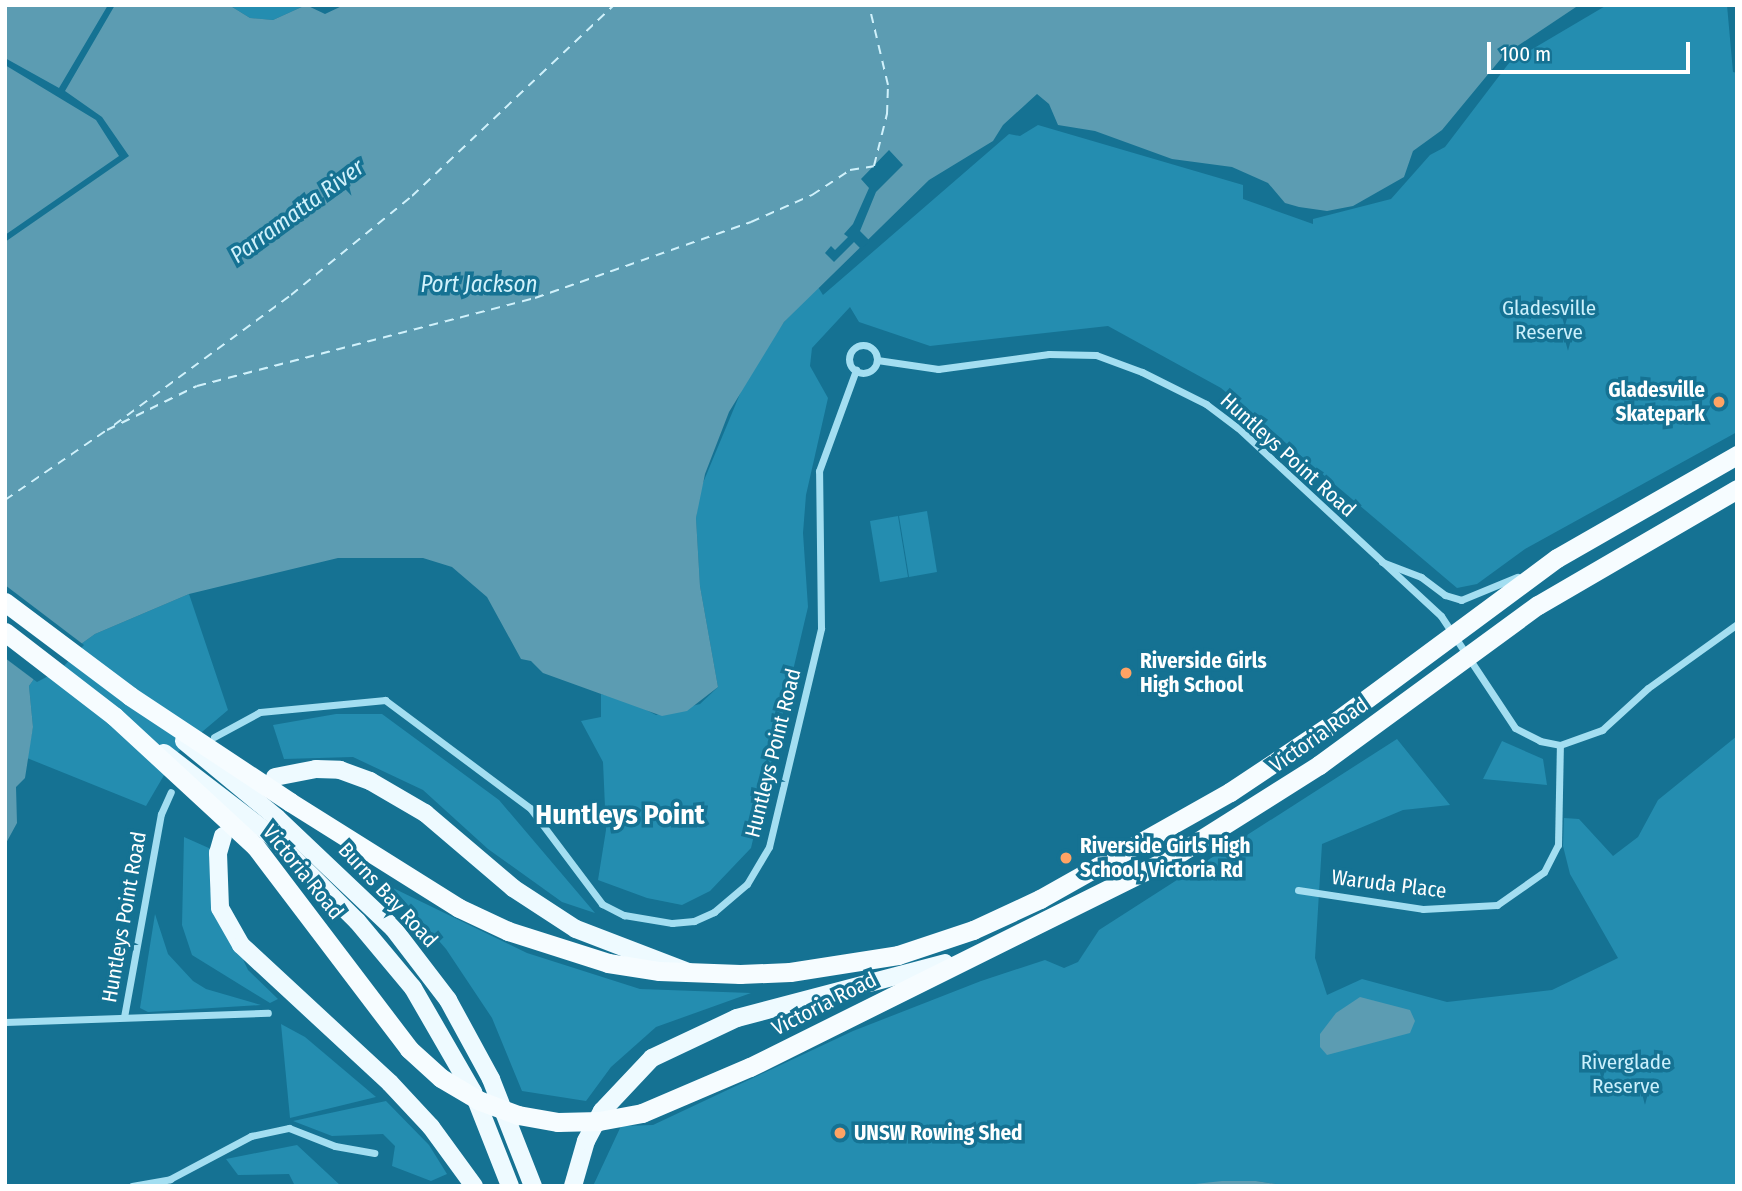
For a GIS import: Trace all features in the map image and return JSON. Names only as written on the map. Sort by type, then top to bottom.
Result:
[{"type":"highway","name":"Victoria Road","points":[[5,632],[114,716],[272,825],[508,931],[608,963],[688,972],[790,972],[898,955],[973,930],[1052,893],[1230,792],[1338,720],[1558,558],[1737,455]]},
{"type":"highway","name":"Victoria Road","points":[[5,602],[130,696],[272,825],[409,1049],[441,1078],[478,1100],[517,1115],[558,1122],[599,1121],[642,1113],[750,1067],[1161,863],[1319,765],[1587,573],[1737,489]]},
{"type":"main road","points":[[275,777],[316,769],[340,770],[370,780],[425,813],[513,888],[576,929],[688,972]]},
{"type":"main road","name":"Burns Bay Road","points":[[272,825],[351,884],[413,951],[478,1051],[522,1150],[533,1186]]},
{"type":"main road","name":"Burns Bay Road","points":[[272,825],[413,988],[457,1062],[499,1154],[510,1186]]},
{"type":"main road","points":[[223,836],[217,882],[220,908],[241,945],[390,1083],[460,1164],[474,1186]]},
{"type":"main road","points":[[573,1186],[586,1141],[602,1111],[652,1058],[691,1036],[737,1018],[958,960],[1023,933]]},
{"type":"street","points":[[857,346],[871,347],[877,360],[867,372],[856,370],[849,358],[857,346]]},
{"type":"street","name":"Huntleys Point Road","points":[[877,360],[938,369],[1072,353],[1119,362],[1178,388],[1222,415],[1455,634],[1515,728],[1524,736],[1560,745]]},
{"type":"street","name":"Huntleys Point Road","points":[[214,737],[260,712],[385,700],[530,808],[602,904],[624,915],[673,923],[694,921],[714,912],[747,884],[769,847],[821,628],[819,471],[856,370]]},
{"type":"street","points":[[1378,561],[1421,577],[1461,600],[1558,558]]},
{"type":"street","points":[[1560,745],[1602,730],[1655,681],[1737,624]]},
{"type":"street","name":"Waruda Place","points":[[1298,890],[1423,909],[1497,905],[1544,872],[1559,845],[1560,745]]},
{"type":"street","name":"Huntleys Point Road","points":[[5,1021],[124,1017],[161,814],[171,792]]},
{"type":"street","points":[[124,1017],[268,1013]]},
{"type":"street","points":[[132,1186],[170,1179],[251,1136],[289,1128],[335,1146],[374,1153]]},
{"type":"green space","points":[[229,5],[306,5],[273,20],[250,18]]},
{"type":"green space","name":"Gladesville Reserve","points":[[1607,5],[1727,5],[1733,72],[1737,73],[1737,432],[1525,549],[1477,584],[1457,588],[1221,388],[1108,326],[930,346],[859,322],[850,307],[812,348],[810,366],[828,398],[806,495],[803,533],[808,607],[751,848],[710,891],[682,905],[647,898],[598,880],[606,830],[603,762],[581,721],[601,717],[601,694],[631,702],[656,715],[700,704],[718,687],[700,586],[696,518],[700,490],[747,377],[784,322],[818,287],[823,295],[1009,134],[1020,136],[1038,125],[1243,185],[1243,199],[1313,224],[1313,219],[1391,199],[1430,155],[1445,147],[1509,63]]},
{"type":"green space","points":[[927,511],[937,572],[909,577],[899,516]]},
{"type":"green space","points":[[898,516],[908,577],[880,582],[870,521]]},
{"type":"green space","points":[[189,594],[228,710],[177,753],[146,806],[27,758],[33,727],[29,686],[36,676],[95,634]]},
{"type":"green space","points":[[336,714],[382,714],[499,800],[595,913],[562,902],[488,849],[423,790],[353,757],[284,759],[273,725]]},
{"type":"green space","name":"Riverglade Reserve","points":[[1737,736],[1737,1186],[1289,1186],[1256,1181],[1177,1186],[593,1186],[621,1126],[653,1125],[853,1031],[981,981],[1045,960],[1064,968],[1078,962],[1099,930],[1397,739],[1450,805],[1403,810],[1322,844],[1315,958],[1327,995],[1362,979],[1447,1002],[1552,990],[1618,958],[1570,874],[1563,846],[1564,818],[1579,819],[1613,856],[1638,837],[1658,800]]},
{"type":"green space","points":[[1502,741],[1543,759],[1547,785],[1483,779]]},
{"type":"green space","points":[[184,837],[211,849],[210,889],[248,970],[278,999],[270,1003],[192,955],[182,925]]},
{"type":"green space","points":[[393,888],[527,953],[640,989],[751,993],[656,1027],[611,1067],[586,1101],[522,1091],[492,1018],[446,949]]},
{"type":"green space","points":[[155,914],[168,954],[193,981],[206,989],[261,1005],[148,1012],[140,1008]]},
{"type":"green space","points":[[281,1024],[305,1037],[376,1097],[290,1118]]},
{"type":"green space","points":[[386,1101],[429,1145],[447,1174],[431,1181],[392,1166],[395,1146],[383,1134],[332,1136],[293,1121]]},
{"type":"green space","points":[[297,1145],[341,1186],[295,1186],[289,1174],[238,1175],[226,1159]]},
{"type":"water","name":"Port Jackson","points":[[5,5],[229,5],[250,18],[273,20],[306,5],[325,14],[344,5],[1579,5],[1504,55],[1442,130],[1413,151],[1404,177],[1353,206],[1327,211],[1285,203],[1268,183],[1232,167],[1172,159],[1095,131],[1058,125],[1049,104],[1037,94],[1003,125],[993,141],[929,180],[784,322],[729,412],[705,474],[696,518],[700,586],[718,687],[687,711],[662,716],[543,673],[531,661],[521,659],[487,597],[452,567],[423,558],[338,558],[189,594],[95,634],[36,676],[29,686],[33,727],[25,778],[16,787],[17,823],[5,845]]},
{"type":"water","points":[[1360,997],[1410,1010],[1415,1021],[1410,1033],[1327,1055],[1320,1047],[1320,1034],[1336,1013]]},
{"type":"water","points":[[1222,1181],[1256,1181],[1289,1186],[1177,1186]]},
{"type":"pier","points":[[108,5],[115,5],[65,91],[102,117],[129,156],[5,242],[5,235],[119,156],[96,120],[5,65],[5,58],[59,88]]},
{"type":"pier","points":[[889,150],[903,165],[876,192],[860,231],[870,241],[861,249],[854,242],[834,262],[825,253],[831,246],[835,250],[848,237],[844,234],[853,224],[869,188],[861,179]]},
{"type":"pier","points":[[5,585],[84,645],[60,670],[37,682],[5,658]]},
{"type":"ferry route","points":[[114,425],[291,295],[412,196],[614,5]]},
{"type":"ferry route","points":[[5,500],[107,430],[197,386],[535,298],[751,222],[812,195],[850,170],[874,166],[887,114],[888,85],[869,5]]},
{"type":"place","name":"Gladesville Skatepark","points":[[1719,402]]},
{"type":"place","name":"Riverside Girls High School","points":[[1126,673]]},
{"type":"place","name":"Riverside Girls High School, Victoria Rd","points":[[1066,858]]},
{"type":"place","name":"UNSW Rowing Shed","points":[[840,1133]]},
{"type":"district","name":"Huntleys Point","points":[[620,815]]},
{"type":"water label","name":"Parramatta River","points":[[297,211]]}]
